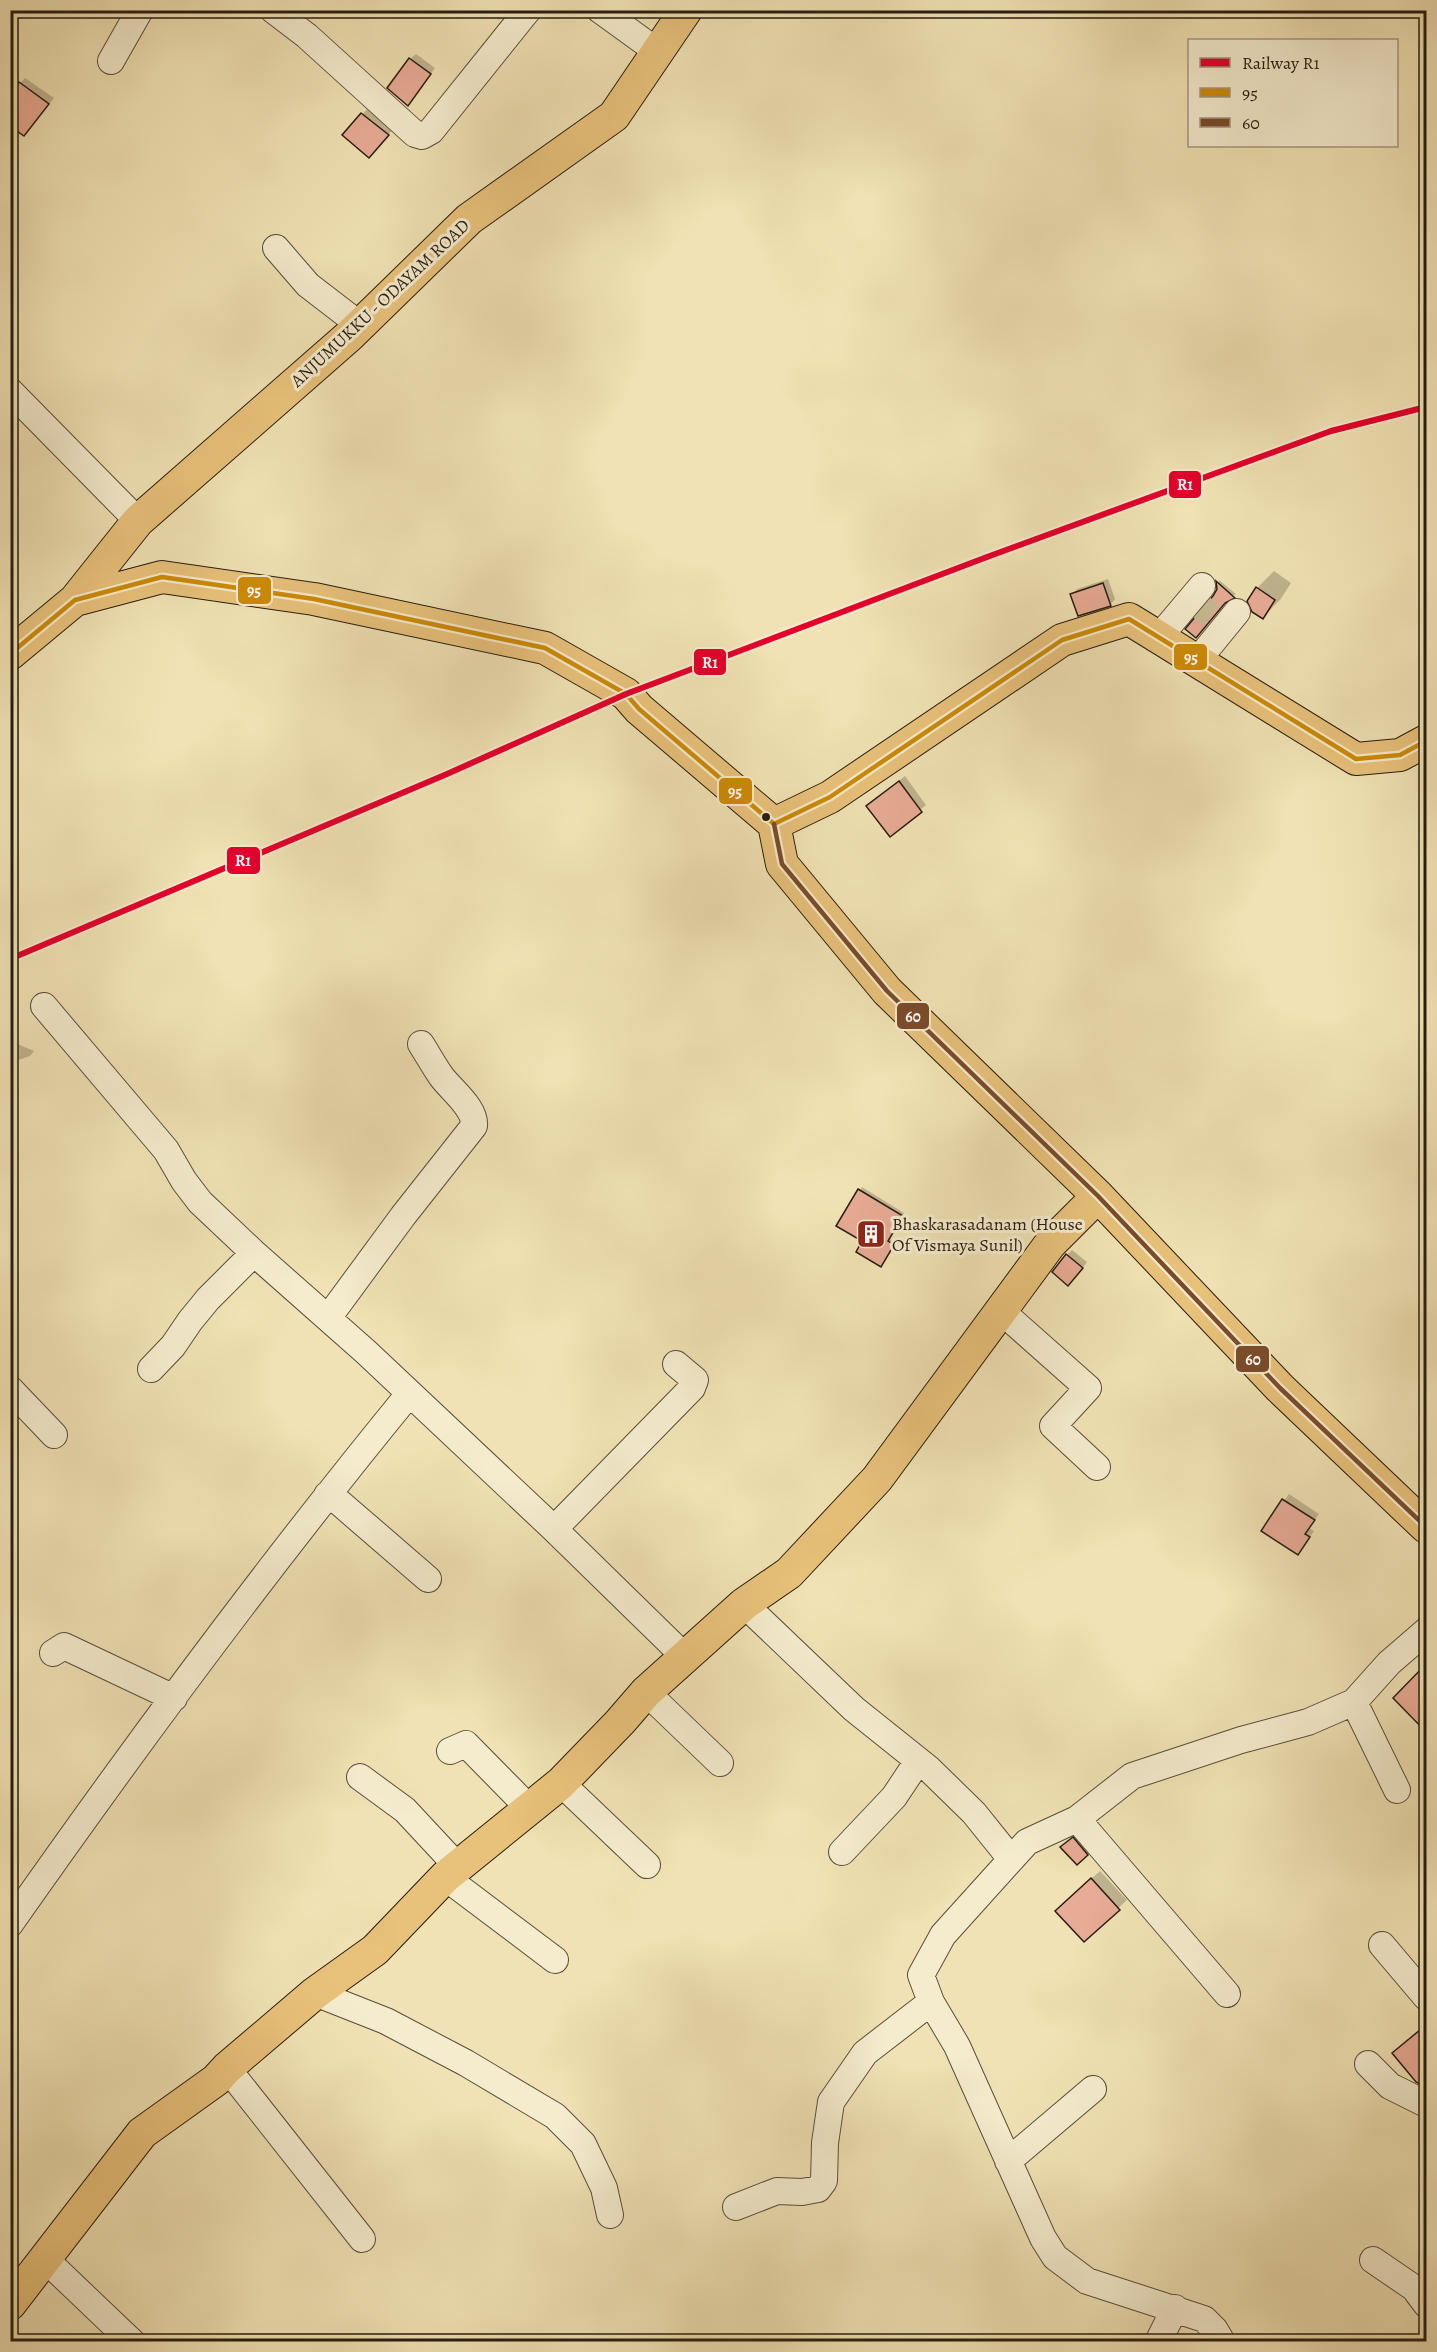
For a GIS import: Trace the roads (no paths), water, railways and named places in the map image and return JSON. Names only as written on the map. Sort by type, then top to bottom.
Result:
[{"type":"main road","name":"ANJUMUKKU - ODAYAM ROAD","points":[[75,600],[138,521],[360,325],[469,219],[614,116],[686,10]]},
{"type":"main road","points":[[10,654],[75,600],[162,577],[314,599],[545,648],[626,694],[639,709],[774,824],[782,864],[887,991],[1098,1196],[1280,1388],[1426,1527]]},
{"type":"main road","points":[[774,824],[830,797],[1062,640],[1129,619],[1356,759],[1400,755],[1426,741]]},
{"type":"main road","points":[[10,2304],[142,2133],[216,2080],[315,1993],[375,1950],[452,1873],[561,1783],[646,1692],[744,1604],[789,1573],[877,1479],[1050,1245],[1098,1196]]},
{"type":"street","points":[[111,61],[140,10]]},
{"type":"street","points":[[273,10],[307,36],[415,134],[422,136],[431,131],[528,10]]},
{"type":"street","points":[[600,10],[658,52]]},
{"type":"street","points":[[276,248],[308,285],[360,325]]},
{"type":"street","points":[[10,391],[138,521]]},
{"type":"street","points":[[1159,637],[1202,586]]},
{"type":"street","points":[[1197,661],[1238,612]]},
{"type":"street","points":[[44,1006],[166,1150],[184,1181],[200,1202],[554,1529],[685,1657]]},
{"type":"street","points":[[328,1318],[403,1216],[474,1126],[475,1120],[470,1112],[442,1078],[421,1044]]},
{"type":"street","points":[[151,1370],[173,1346],[208,1299],[254,1253]]},
{"type":"street","points":[[1000,1310],[1088,1388],[1053,1426],[1097,1467]]},
{"type":"street","points":[[554,1529],[692,1388],[694,1380],[676,1364]]},
{"type":"street","points":[[10,1389],[54,1435]]},
{"type":"street","points":[[15,1907],[327,1495],[409,1394]]},
{"type":"street","points":[[327,1495],[340,1503],[428,1579]]},
{"type":"street","points":[[744,1604],[854,1709],[918,1761],[974,1813],[1011,1859]]},
{"type":"street","points":[[1222,2342],[1215,2330],[1204,2319],[1087,2281],[1061,2263],[1043,2238],[957,2046],[931,2002],[921,1975],[943,1935],[1027,1842],[1077,1819],[1132,1776],[1241,1740],[1308,1722],[1354,1702],[1389,1663],[1426,1633]]},
{"type":"street","points":[[53,1653],[64,1646],[174,1698]]},
{"type":"street","points":[[646,1692],[720,1763]]},
{"type":"street","points":[[1354,1702],[1396,1790]]},
{"type":"street","points":[[450,1751],[466,1744],[529,1808]]},
{"type":"street","points":[[842,1852],[894,1797],[918,1761]]},
{"type":"street","points":[[360,1777],[405,1810],[452,1873],[555,1960]]},
{"type":"street","points":[[561,1783],[647,1865]]},
{"type":"street","points":[[1077,1819],[1227,1994]]},
{"type":"street","points":[[1382,1944],[1426,1997]]},
{"type":"street","points":[[315,1993],[386,2021],[555,2116],[584,2144],[604,2188],[610,2215]]},
{"type":"street","points":[[736,2207],[777,2191],[802,2192],[818,2189],[824,2181],[825,2143],[831,2102],[865,2053],[931,2002]]},
{"type":"street","points":[[1368,2064],[1390,2086],[1426,2104]]},
{"type":"street","points":[[227,2068],[362,2239]]},
{"type":"street","points":[[1008,2161],[1093,2089]]},
{"type":"street","points":[[45,2259],[132,2342]]},
{"type":"street","points":[[1373,2260],[1414,2288],[1426,2304]]},
{"type":"street","points":[[1158,2342],[1175,2308]]},
{"type":"tunnel","points":[[1191,599],[1226,627]]},
{"type":"rail line","name":"R1","points":[[10,959],[447,774],[626,694],[987,557],[1331,431],[1426,407]]},
{"type":"place","name":"Bhaskarasadanam (House Of Vismaya Sunil)","points":[[871,1234]]}]
